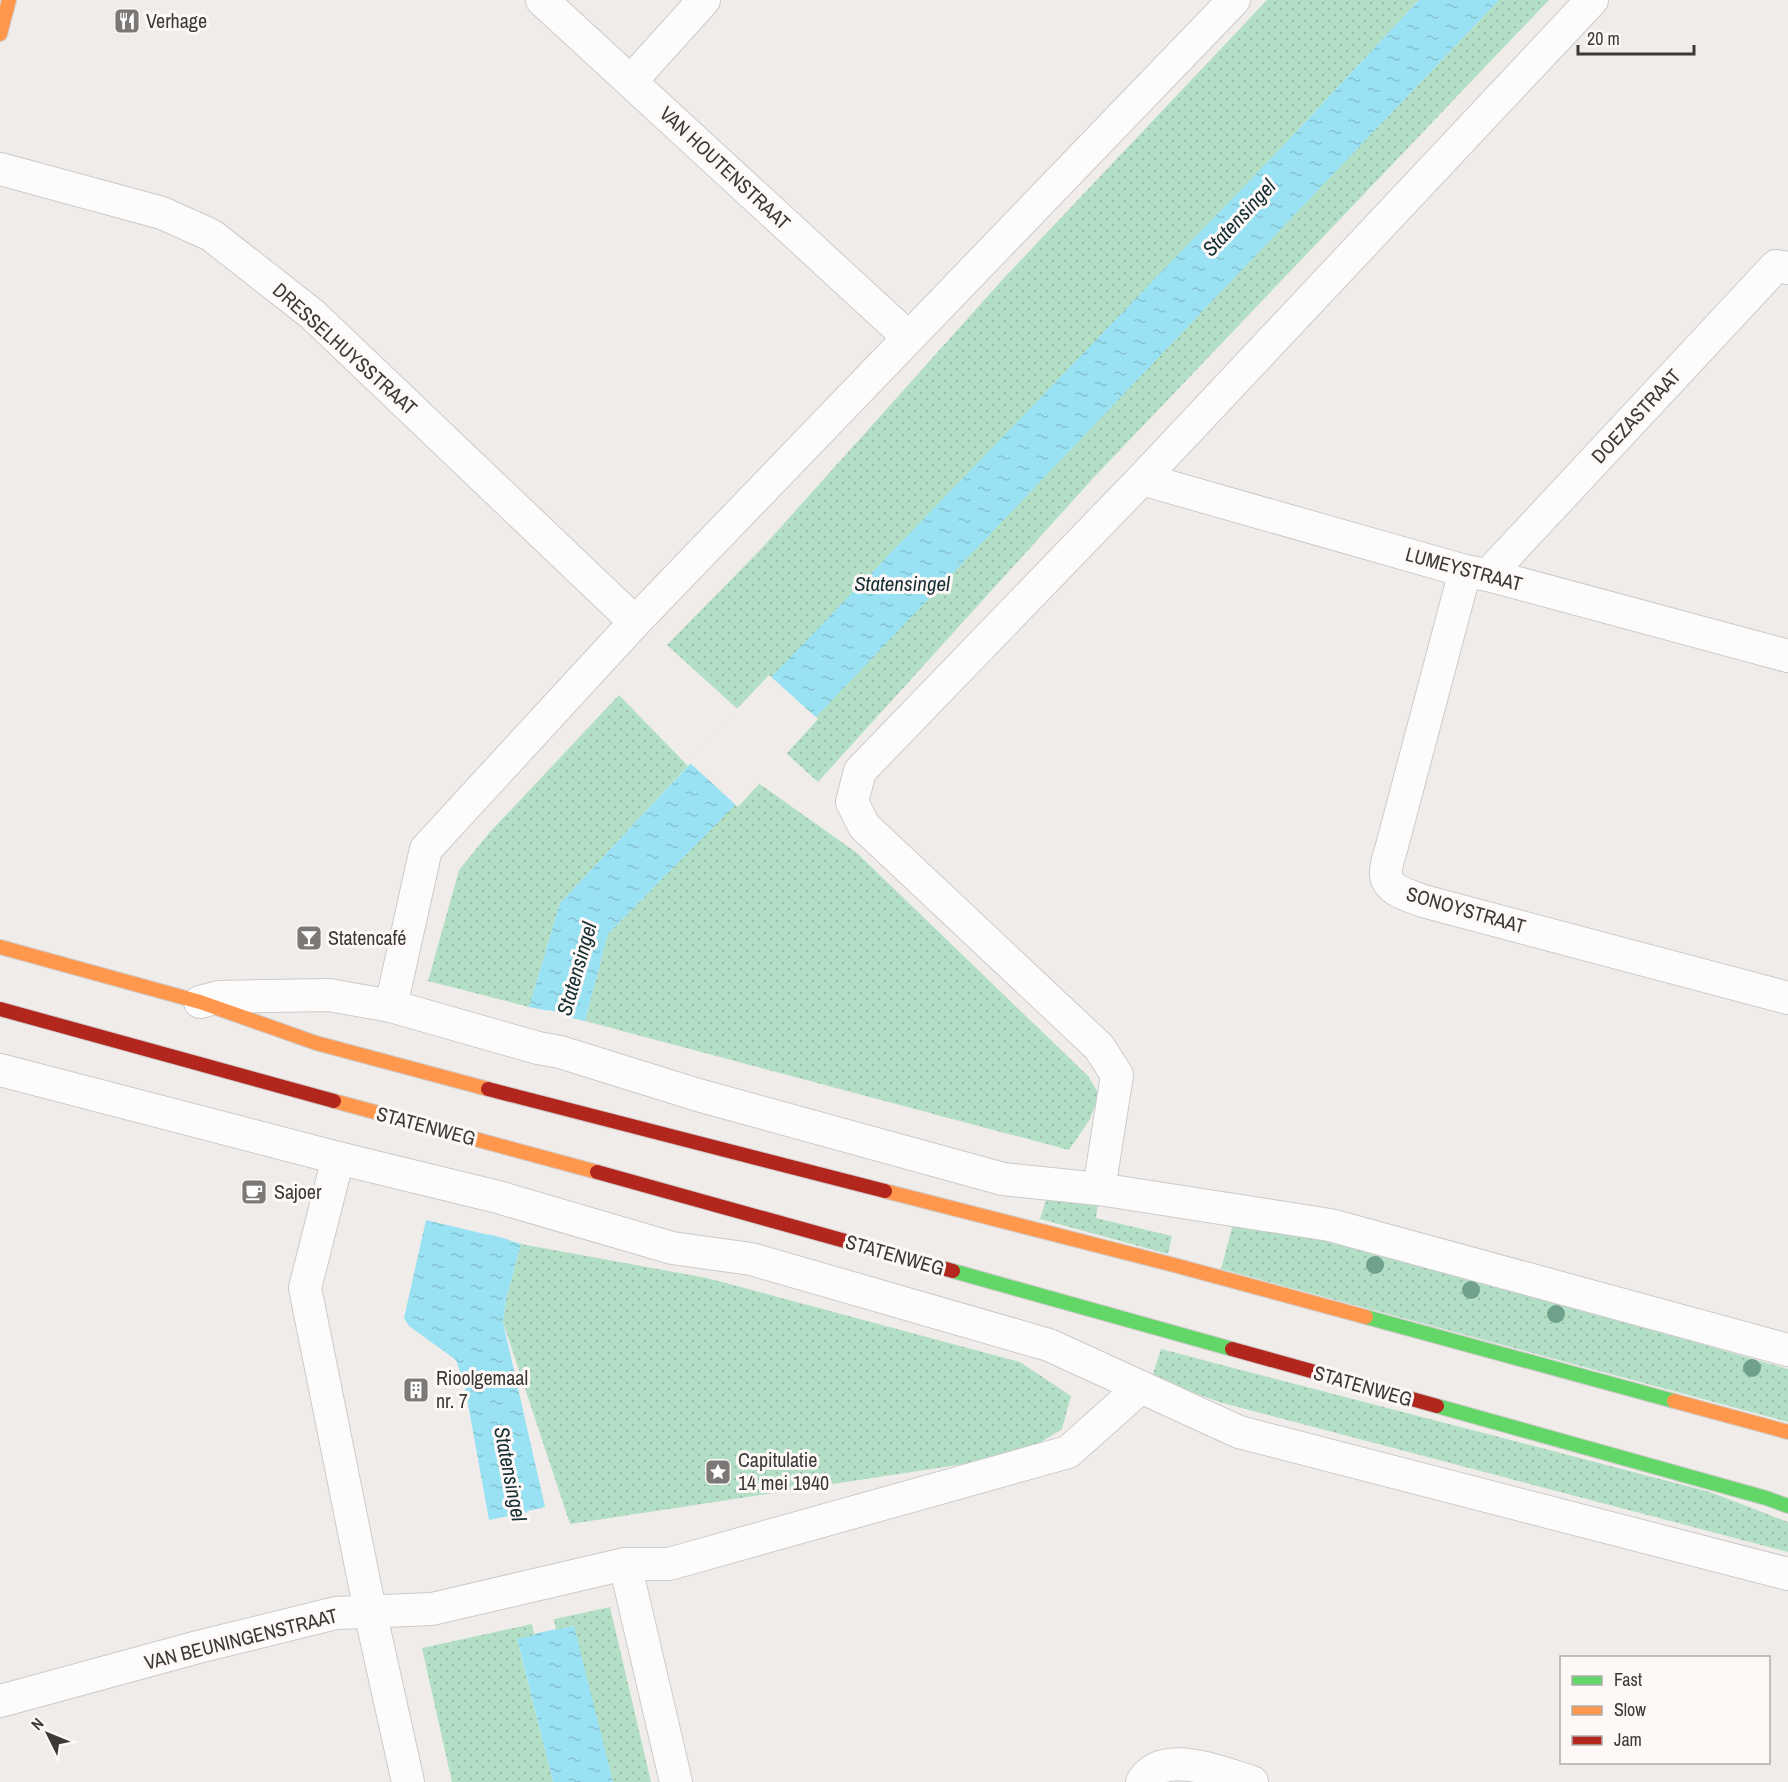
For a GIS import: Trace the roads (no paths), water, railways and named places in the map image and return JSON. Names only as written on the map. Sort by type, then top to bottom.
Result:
[{"type":"main road","points":[[0,34],[9,0]]},
{"type":"main road","points":[[0,946],[200,1002],[316,1043],[524,1099],[1174,1264],[1788,1432]]},
{"type":"main road","name":"STATENWEG","points":[[0,1009],[533,1154],[1788,1506]]},
{"type":"street","name":"VAN HOUTENSTRAAT","points":[[542,0],[908,337]]},
{"type":"street","points":[[631,81],[704,0]]},
{"type":"street","points":[[391,1006],[426,849],[635,622],[1234,0]]},
{"type":"street","points":[[1099,1189],[1117,1075],[1099,1047],[864,826],[852,802],[860,771],[1142,479],[1592,0]]},
{"type":"street","name":"DRESSELHUYSSTRAAT","points":[[0,169],[162,213],[211,235],[312,314],[635,622]]},
{"type":"street","name":"DOEZASTRAAT","points":[[1477,573],[1776,266],[1788,268]]},
{"type":"street","name":"LUMEYSTRAAT","points":[[1142,479],[1477,573],[1788,656]]},
{"type":"street","name":"SONOYSTRAAT","points":[[1477,573],[1392,846],[1385,874],[1389,883],[1398,891],[1423,901],[1788,998]]},
{"type":"street","points":[[200,1002],[219,997],[329,995],[391,1006],[698,1095],[1004,1179],[1099,1189],[1330,1225],[1788,1350]]},
{"type":"street","points":[[0,1070],[509,1200],[672,1248],[751,1258],[1049,1345],[1239,1432],[1788,1574]]},
{"type":"street","points":[[338,1158],[305,1288],[370,1611],[408,1782]]},
{"type":"street","points":[[676,1782],[625,1564],[669,1564],[1068,1452],[1141,1387]]},
{"type":"street","name":"VAN BEUNINGENSTRAAT","points":[[0,1701],[198,1647],[336,1613],[432,1609],[625,1564]]},
{"type":"street","points":[[1142,1782],[1154,1769],[1182,1763],[1252,1782]]},
{"type":"water","name":"Statensingel","points":[[1419,0],[1499,0],[818,715],[737,803],[608,934],[585,1021],[568,1017],[508,1240],[521,1244],[506,1299],[503,1322],[545,1507],[527,1511],[555,1630],[574,1626],[613,1782],[553,1782],[517,1639],[535,1635],[508,1516],[489,1520],[464,1382],[456,1360],[409,1326],[404,1318],[426,1220],[489,1235],[550,1011],[529,1007],[560,903],[776,672],[1280,149]]},
{"type":"place","name":"Verhage","points":[[127,21]]},
{"type":"place","name":"Statencafé","points":[[309,938]]},
{"type":"place","name":"Sajoer","points":[[254,1192]]},
{"type":"place","name":"Rioolgemaal nr. 7","points":[[416,1390]]},
{"type":"place","name":"Capitulatie 14 mei 1940","points":[[718,1472]]}]
